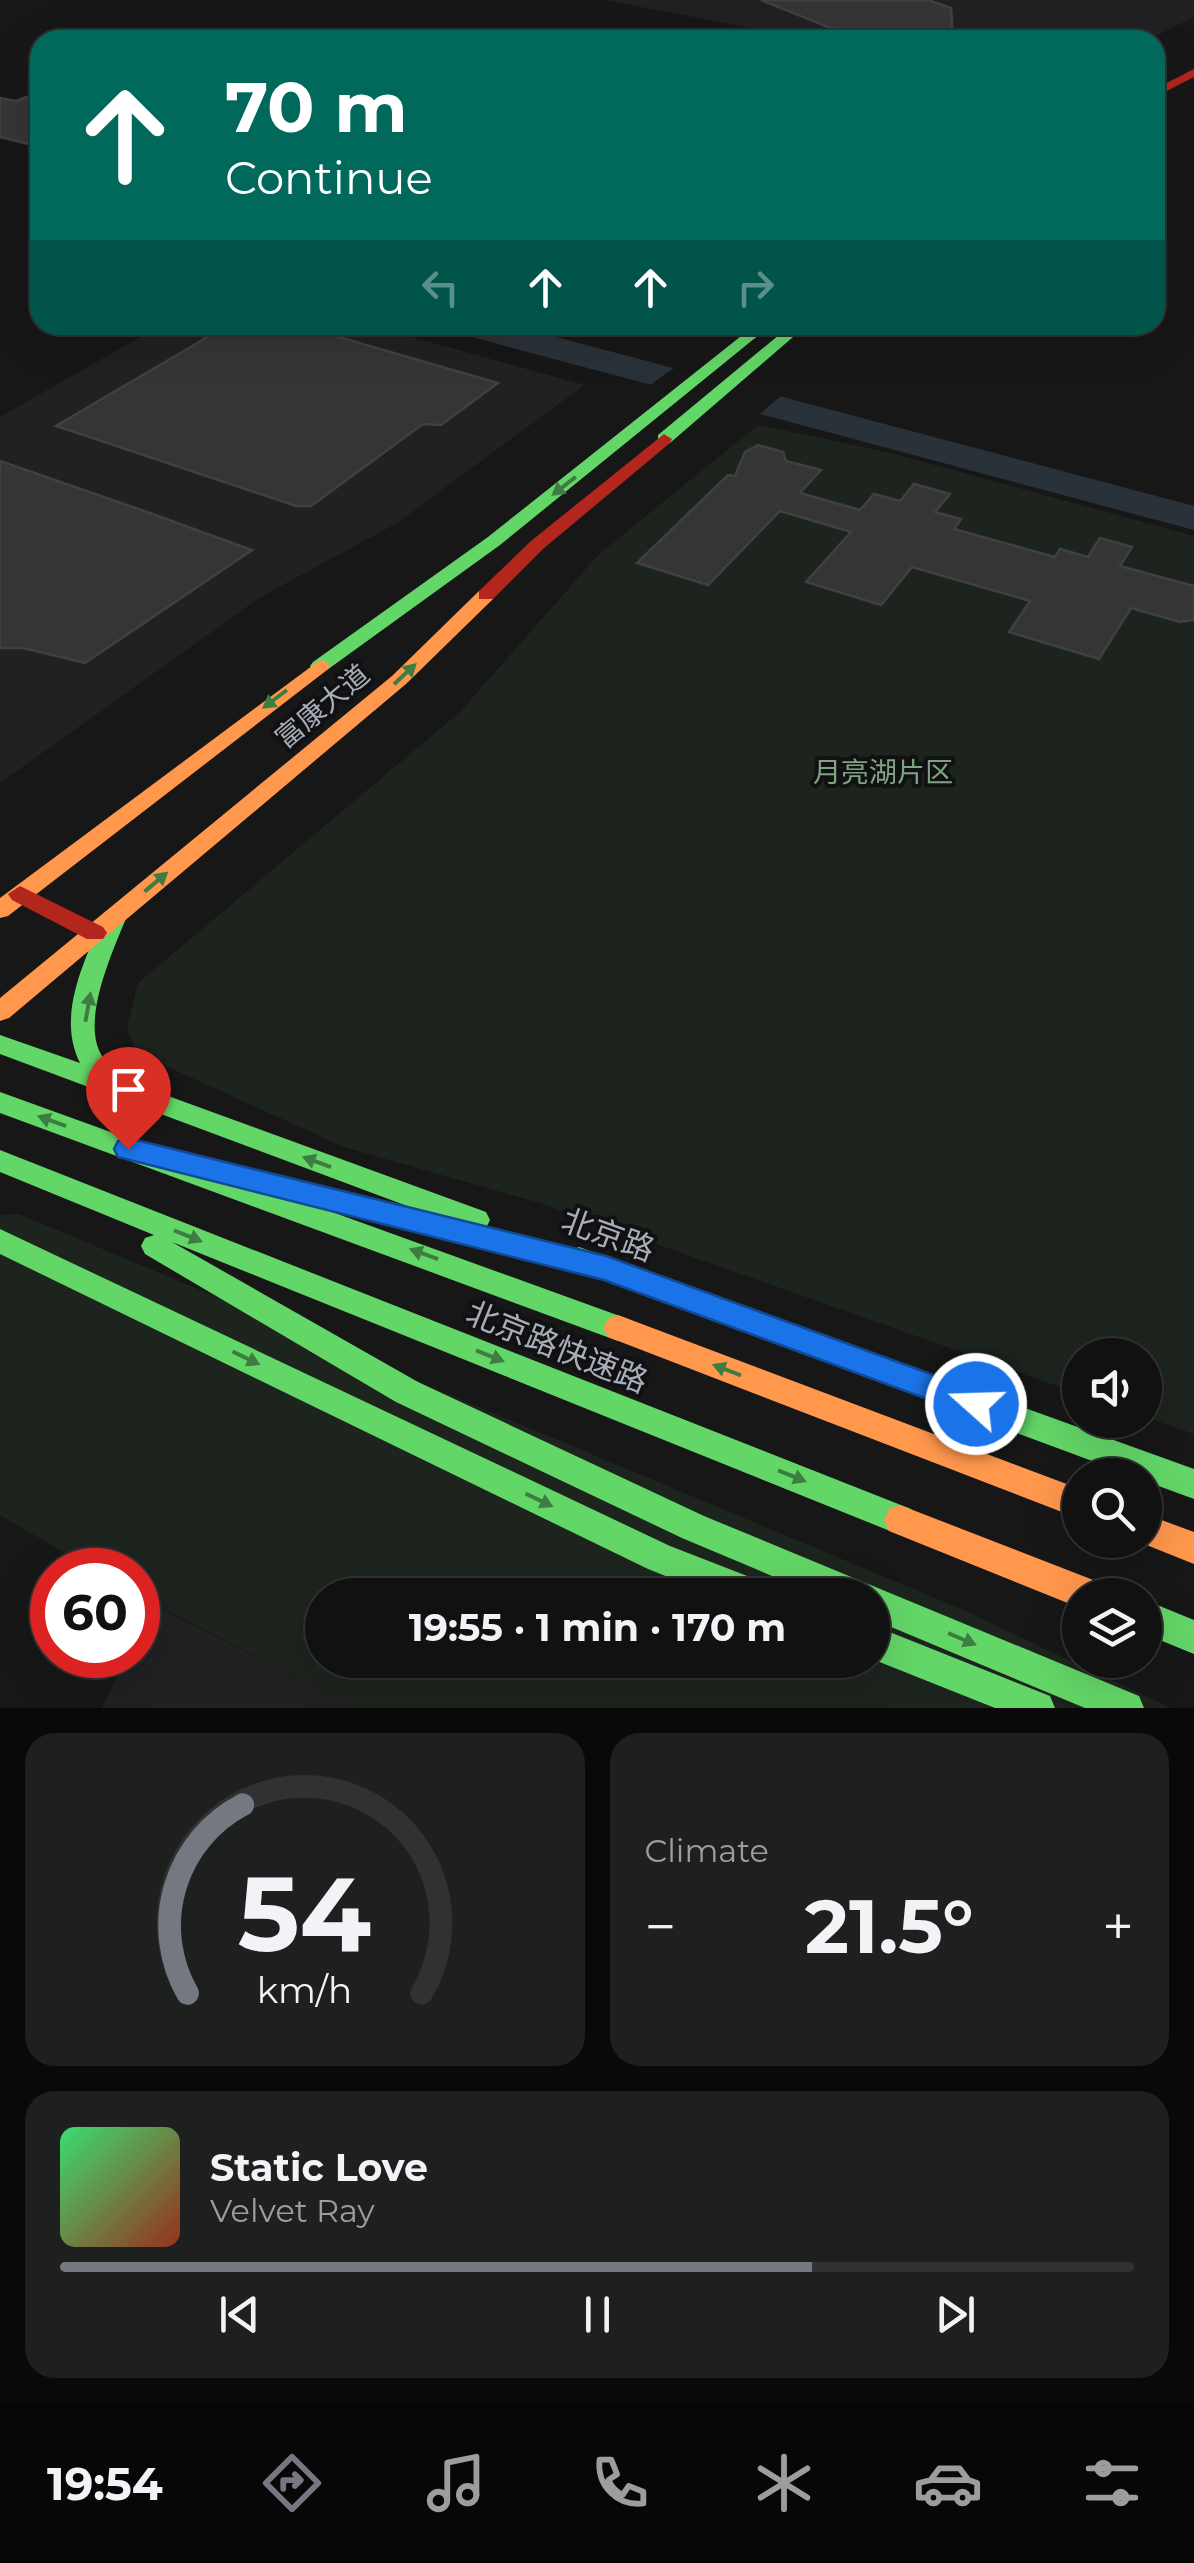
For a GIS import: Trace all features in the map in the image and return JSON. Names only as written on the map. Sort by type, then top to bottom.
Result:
[{"type":"main road","points":[[1165,70],[1194,54]]},
{"type":"main road","points":[[1165,88],[1194,72]]},
{"type":"main road","name":"富康大道","points":[[0,910],[350,642],[494,541],[752,335]]},
{"type":"main road","name":"富康大道","points":[[0,1012],[399,680],[536,544],[788,335]]},
{"type":"main road","points":[[20,894],[95,933]]},
{"type":"main road","points":[[115,916],[93,980],[84,1034],[90,1060],[119,1088]]},
{"type":"main road","name":"北京路","points":[[0,1044],[1194,1484]]},
{"type":"main road","name":"北京路快速路","points":[[0,1102],[472,1272],[1062,1497]]},
{"type":"main road","points":[[128,1149],[606,1268]]},
{"type":"main road","name":"北京路快速路","points":[[0,1161],[1062,1584]]},
{"type":"main road","points":[[27,1172],[407,1392],[692,1527],[815,1578]]},
{"type":"main road","points":[[0,1244],[40,1258],[660,1558],[710,1578]]},
{"type":"main road","points":[[1162,1536],[1194,1548]]},
{"type":"main road","points":[[890,1609],[1127,1708]]},
{"type":"main road","points":[[1162,1624],[1194,1637]]},
{"type":"main road","points":[[890,1649],[1038,1708]]},
{"type":"shaded area","points":[[606,0],[1194,0],[1194,17],[1165,32],[760,30]]},
{"type":"shaded area","points":[[144,335],[405,335],[584,385],[399,522],[259,598],[0,783],[0,417]]},
{"type":"shaded area","points":[[464,335],[549,335],[1194,506],[1194,530]]},
{"type":"shaded area","points":[[160,1608],[357,1708],[102,1708],[116,1678],[160,1678]]},
{"type":"green space","name":"月亮湖片区","points":[[758,425],[887,452],[1194,536],[1194,1434],[1162,1423],[1162,1338],[1062,1338],[1062,1388],[543,1204],[344,1147],[137,1053],[127,1028],[138,983],[460,712],[598,555]]},
{"type":"green space","points":[[19,1214],[887,1578],[305,1578],[305,1678],[890,1678],[890,1579],[1062,1657],[1062,1678],[1107,1678],[1171,1708],[357,1708],[160,1607],[160,1548],[56,1548],[0,1515],[0,1215]]},
{"type":"pier","points":[[678,365],[784,393],[755,418],[646,388]]},
{"type":"building","points":[[761,0],[928,0],[951,8],[952,30],[845,30]]},
{"type":"building","points":[[30,96],[30,144],[0,137],[0,98],[16,101]]},
{"type":"building","points":[[211,335],[332,335],[498,383],[441,425],[423,424],[311,506],[296,506],[56,426]]},
{"type":"building","points":[[758,445],[783,452],[786,461],[821,470],[800,493],[860,510],[874,494],[900,501],[914,484],[950,494],[935,512],[961,519],[954,529],[1055,557],[1060,549],[1088,557],[1100,538],[1132,547],[1120,566],[1194,586],[1194,620],[1180,622],[1131,608],[1099,659],[1009,632],[1030,601],[912,567],[881,605],[806,582],[851,532],[780,511],[708,585],[637,563],[728,475],[735,476],[745,452]]},
{"type":"building","points":[[0,461],[252,550],[85,663],[23,648],[0,648]]},
{"type":"traffic: fast","points":[[320,666],[494,541],[752,335]]},
{"type":"traffic: fast","points":[[664,439],[788,335]]},
{"type":"traffic: fast","points":[[115,916],[89,985],[83,1023],[91,1061],[117,1086]]},
{"type":"traffic: fast","points":[[0,1044],[476,1220]]},
{"type":"traffic: fast","points":[[0,1102],[618,1328]]},
{"type":"traffic: fast","points":[[0,1161],[900,1520]]},
{"type":"traffic: fast","points":[[0,1241],[660,1558],[710,1578]]},
{"type":"traffic: fast","points":[[155,1246],[407,1392],[693,1527],[815,1578]]},
{"type":"traffic: fast","points":[[579,1259],[1194,1484]]},
{"type":"traffic: fast","points":[[890,1609],[1127,1708]]},
{"type":"traffic: fast","points":[[1162,1624],[1194,1637]]},
{"type":"traffic: fast","points":[[890,1649],[1038,1708]]},
{"type":"traffic: slow","points":[[0,1012],[399,680],[486,595]]},
{"type":"traffic: slow","points":[[0,910],[320,666]]},
{"type":"traffic: slow","points":[[368,1209],[605,1268]]},
{"type":"traffic: slow","points":[[618,1328],[1062,1497]]},
{"type":"traffic: slow","points":[[900,1520],[1062,1584]]},
{"type":"traffic: slow","points":[[1162,1536],[1194,1548]]},
{"type":"traffic: jam","points":[[1165,88],[1194,72]]},
{"type":"traffic: jam","points":[[486,595],[537,545],[664,439]]},
{"type":"traffic: jam","points":[[20,894],[95,933]]},
{"type":"route","points":[[128,1149],[606,1268],[976,1404]]}]
